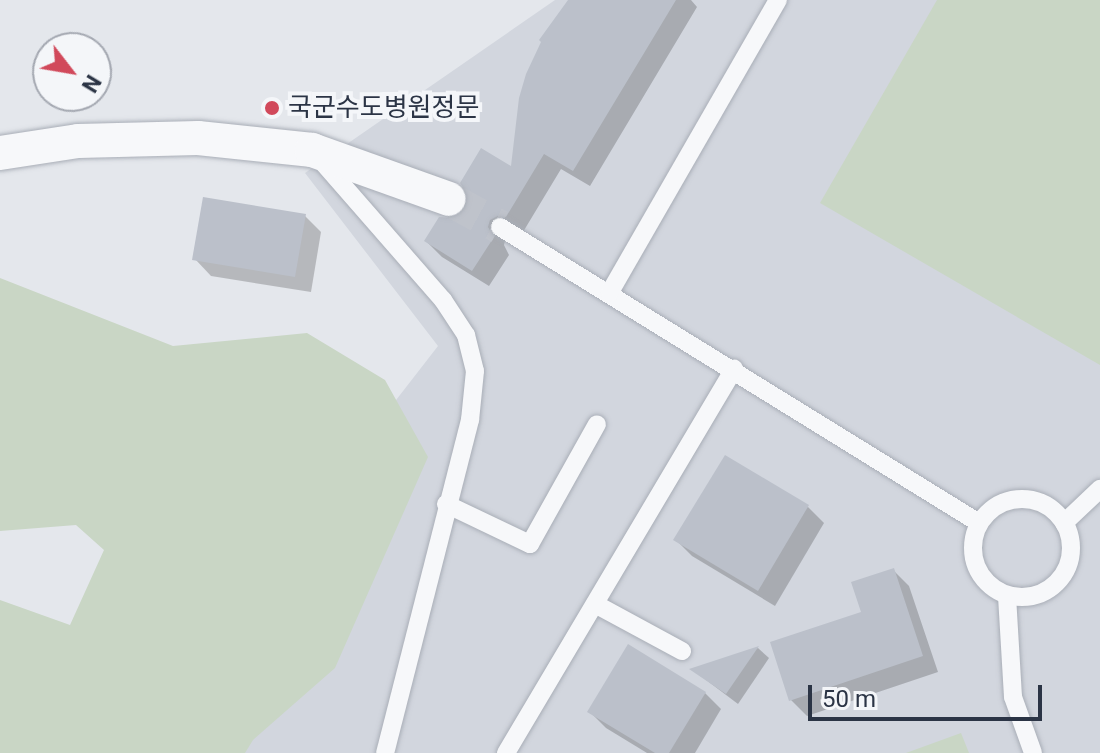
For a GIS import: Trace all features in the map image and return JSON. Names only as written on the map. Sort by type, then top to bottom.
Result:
[{"type":"street","points":[[0,153],[78,141],[198,138],[312,150],[449,199]]},
{"type":"lane","points":[[610,292],[778,0]]},
{"type":"lane","points":[[312,150],[416,267],[466,335],[475,371],[470,420],[446,504],[385,753]]},
{"type":"lane","points":[[500,227],[610,292],[979,523]]},
{"type":"lane","points":[[506,753],[734,369]]},
{"type":"lane","points":[[446,504],[530,544],[597,424]]},
{"type":"lane","points":[[1064,523],[1100,489]]},
{"type":"lane","points":[[1021,499],[1045,506],[1064,523],[1070,539],[1070,556],[1058,582],[1044,593],[1023,598],[1007,596],[988,585],[977,571],[972,548],[979,523],[991,510],[1021,499]]},
{"type":"lane","points":[[1007,596],[1013,697],[1033,753]]},
{"type":"lane","points":[[595,604],[682,651]]},
{"type":"shaded area","points":[[555,0],[1100,0],[1100,753],[169,753],[320,498],[438,346],[305,173]]},
{"type":"green space","points":[[937,0],[1100,0],[1100,365],[820,203]]},
{"type":"green space","points":[[0,278],[173,346],[307,333],[385,380],[428,457],[335,668],[253,740],[245,753],[0,753],[0,600],[70,625],[104,550],[76,525],[0,531]]},
{"type":"green space","points":[[961,733],[969,753],[906,753]]},
{"type":"building","points":[[568,0],[676,0],[573,171],[544,154],[506,217],[500,215],[490,220],[488,227],[494,237],[472,271],[424,241],[439,217],[453,218],[467,206],[468,195],[460,183],[481,148],[511,166],[519,98],[526,74],[541,42],[539,40]]},
{"type":"building","points":[[203,197],[306,214],[295,277],[192,260]]},
{"type":"building","points":[[725,455],[809,505],[758,591],[673,540]]},
{"type":"building","points":[[894,568],[923,656],[789,701],[770,642],[861,612],[851,582]]},
{"type":"building","points":[[628,644],[706,692],[669,753],[655,753],[587,712]]},
{"type":"building","points":[[759,646],[726,694],[689,669]]},
{"type":"tunnel","points":[[449,199],[500,227]]},
{"type":"place","name":"국군수도병원정문","points":[[272,108]]}]
